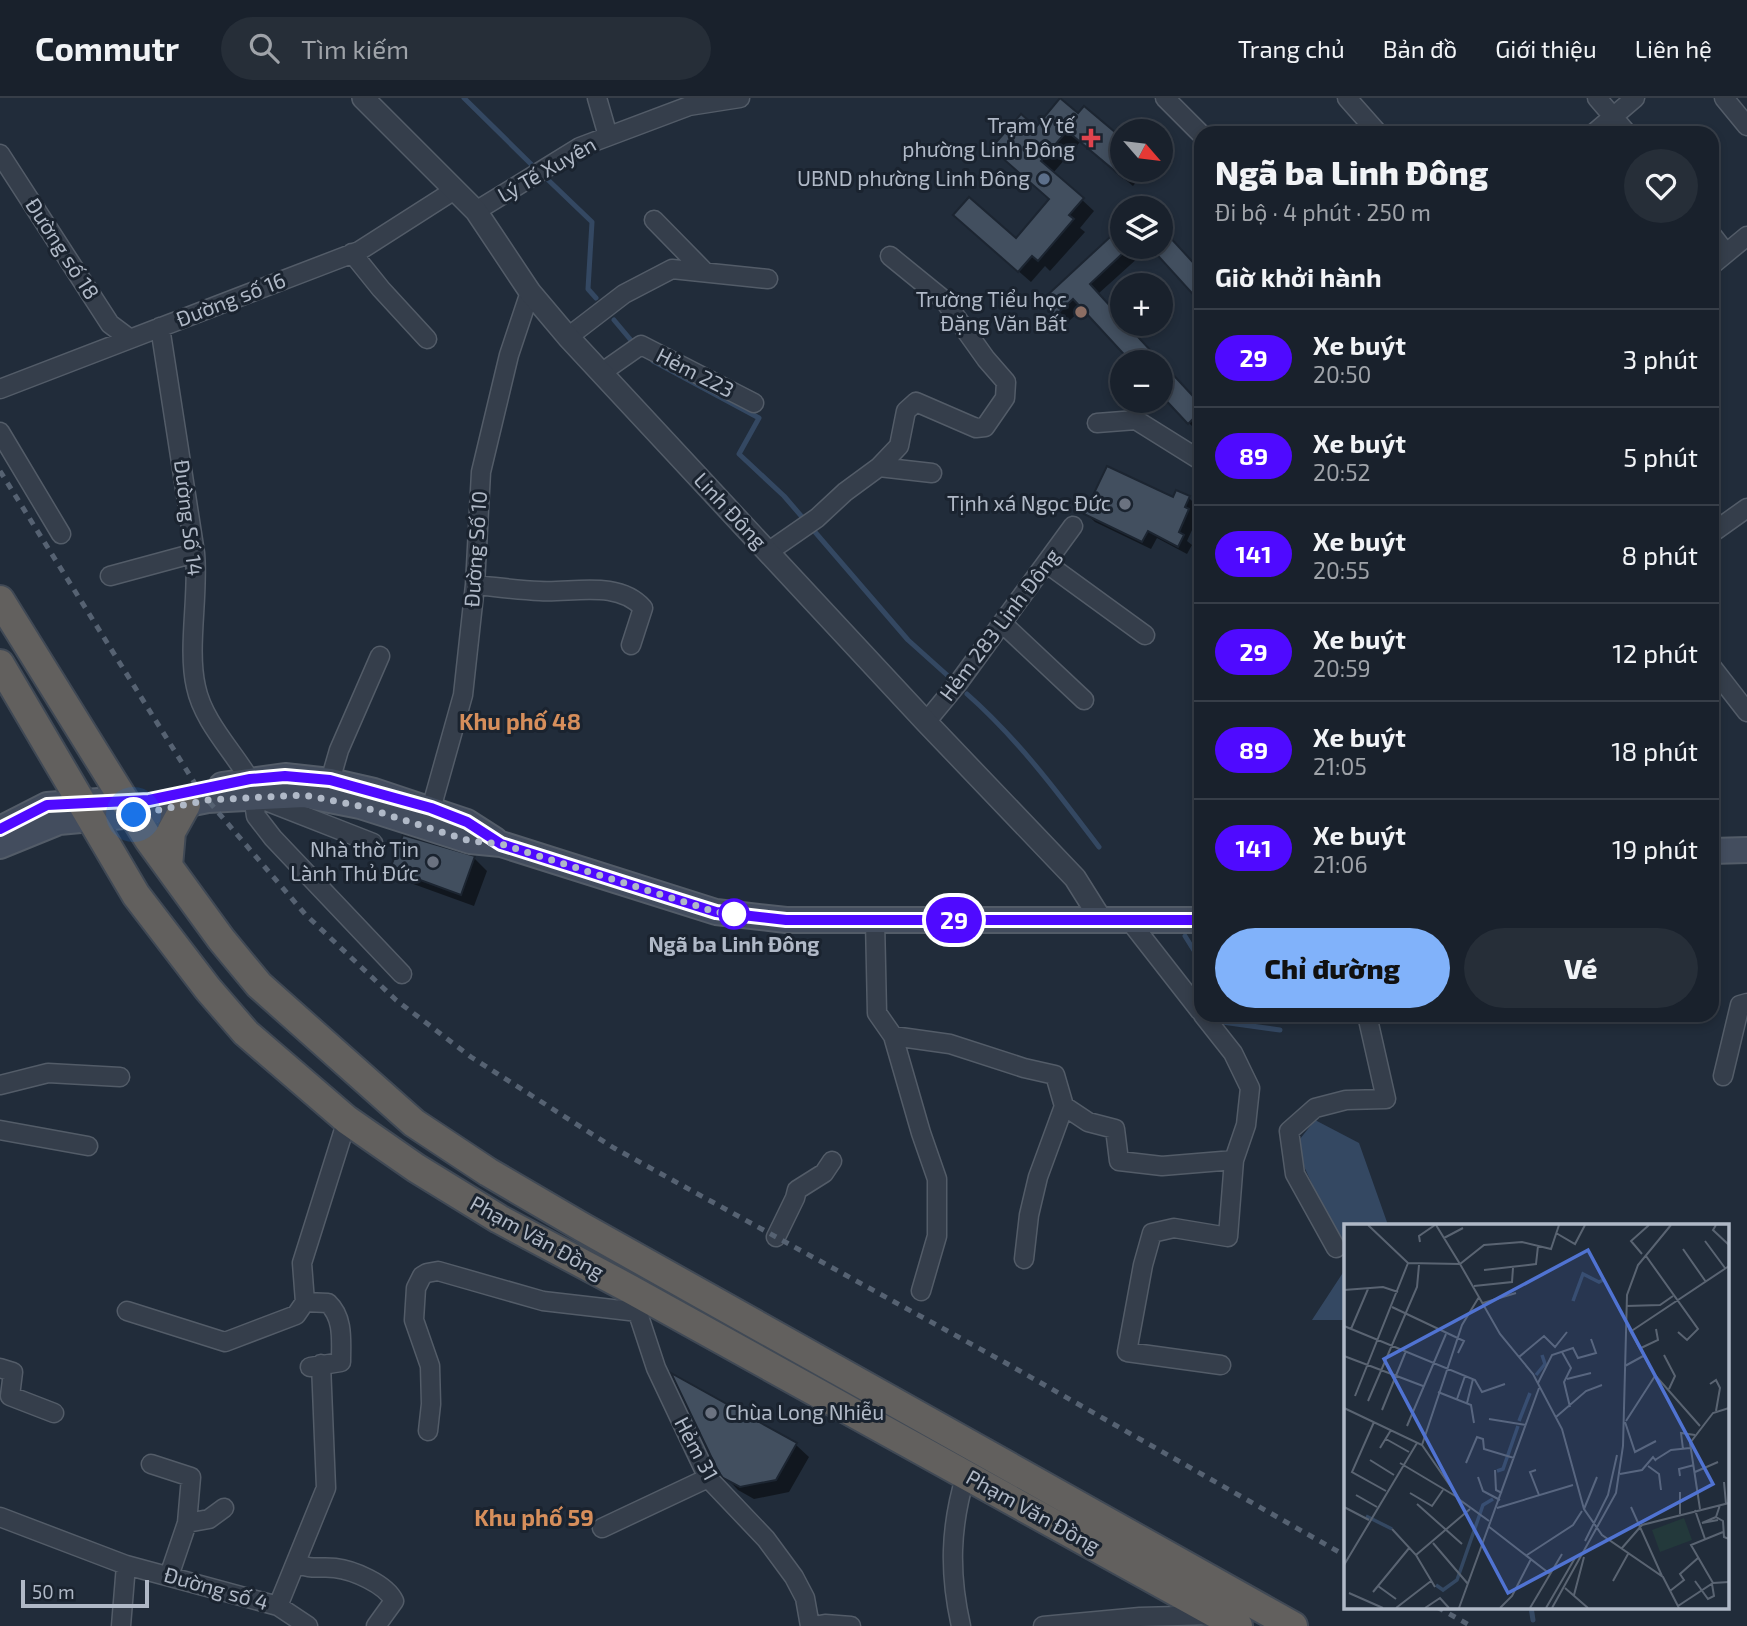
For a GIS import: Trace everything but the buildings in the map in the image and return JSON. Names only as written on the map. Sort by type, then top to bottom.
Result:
[{"type":"highway","name":"Phạm Văn Đồng","points":[[0,600],[128,808],[221,939],[259,985],[414,1123],[488,1172],[582,1227],[1293,1626]]},
{"type":"highway","name":"Phạm Văn Đồng","points":[[4,673],[136,895],[208,989],[246,1033],[347,1121],[416,1168],[634,1301],[966,1474],[1229,1620]]},
{"type":"highway","points":[[167,866],[171,832],[186,805]]},
{"type":"main road","points":[[0,829],[47,805],[86,811],[186,805],[285,776],[330,780],[431,808],[467,822],[501,844]]},
{"type":"main road","points":[[128,808],[149,800],[251,788],[304,795],[360,806],[470,841],[501,844],[716,912],[786,920],[1194,920]]},
{"type":"main road","points":[[0,846],[86,811]]},
{"type":"main road","points":[[1719,851],[1747,850]]},
{"type":"street","name":"Linh Đông","points":[[363,98],[453,191],[476,211],[530,292],[568,337],[1075,878],[1102,921]]},
{"type":"street","points":[[597,98],[608,136]]},
{"type":"street","name":"Lý Tế Xuyên","points":[[476,211],[580,147],[689,106],[717,99],[740,98]]},
{"type":"street","points":[[1165,98],[1194,127]]},
{"type":"street","points":[[1347,98],[1372,126]]},
{"type":"street","points":[[1597,98],[1621,126]]},
{"type":"street","points":[[1602,126],[1635,98]]},
{"type":"street","points":[[1724,98],[1747,126]]},
{"type":"street","name":"Đường số 18","points":[[0,154],[110,324],[130,339]]},
{"type":"street","name":"Đường số 16","points":[[0,389],[352,253],[453,191]]},
{"type":"street","points":[[654,220],[704,271]]},
{"type":"street","points":[[1719,259],[1747,236]]},
{"type":"street","points":[[1719,244],[1726,253]]},
{"type":"street","points":[[352,253],[427,339]]},
{"type":"street","points":[[768,552],[817,518],[845,492],[879,467],[900,446],[906,411],[916,402],[976,428],[985,427],[1004,398],[1006,382],[944,300],[890,256]]},
{"type":"street","points":[[568,337],[624,294],[672,269],[768,279]]},
{"type":"street","name":"Đường Số 10","points":[[431,808],[463,695],[475,585],[481,471],[509,355],[530,292]]},
{"type":"street","name":"Đường Số 14","points":[[160,327],[195,553],[195,687],[204,709],[251,788]]},
{"type":"street","name":"Hẻm 223","points":[[601,373],[636,349],[754,403]]},
{"type":"street","points":[[1097,423],[1136,420],[1194,455]]},
{"type":"street","points":[[0,432],[61,534]]},
{"type":"street","points":[[879,467],[932,473]]},
{"type":"street","points":[[1719,528],[1747,508]]},
{"type":"street","name":"Hẻm 283 Linh Đông","points":[[926,722],[960,682],[1073,526]]},
{"type":"street","points":[[110,576],[195,553]]},
{"type":"street","points":[[1046,563],[1145,635]]},
{"type":"street","points":[[475,585],[541,591],[597,589],[635,599],[643,608],[631,645]]},
{"type":"street","points":[[1002,623],[1084,700]]},
{"type":"street","points":[[330,780],[339,750],[380,656]]},
{"type":"street","points":[[1719,676],[1747,712]]},
{"type":"street","points":[[251,788],[373,843]]},
{"type":"street","points":[[251,788],[256,816],[273,838],[402,974]]},
{"type":"street","points":[[876,920],[877,1013],[893,1036],[937,1179],[937,1236],[921,1291]]},
{"type":"street","points":[[1129,920],[1194,1003]]},
{"type":"street","points":[[1723,1076],[1740,1005],[1747,1003]]},
{"type":"street","points":[[1209,1022],[1233,1053],[1250,1088],[1246,1125],[1234,1160],[1228,1237],[1174,1228],[1152,1233],[1143,1265],[1127,1352],[1221,1365]]},
{"type":"street","points":[[1336,1248],[1295,1174],[1289,1131],[1315,1108],[1346,1100],[1385,1100],[1368,1022]]},
{"type":"street","points":[[893,1036],[950,1044],[1055,1075],[1064,1106],[1038,1177],[1029,1215],[1024,1259]]},
{"type":"street","points":[[0,1085],[48,1073],[120,1076]]},
{"type":"street","points":[[1064,1106],[1088,1122],[1115,1129],[1119,1161],[1162,1166],[1234,1160]]},
{"type":"street","points":[[127,1311],[225,1342],[296,1315],[305,1302],[302,1263],[347,1121]]},
{"type":"street","points":[[0,1130],[88,1146]]},
{"type":"street","points":[[776,1237],[797,1190],[824,1173],[832,1161]]},
{"type":"street","points":[[428,1431],[431,1404],[430,1366],[414,1320],[416,1288],[422,1276],[438,1271],[543,1301],[634,1301]]},
{"type":"street","name":"Hẻm 31","points":[[634,1301],[656,1368],[708,1478],[766,1539],[794,1577],[805,1598],[812,1626]]},
{"type":"street","points":[[278,1606],[326,1488],[316,1365],[341,1362],[341,1335],[337,1311],[328,1303],[305,1302]]},
{"type":"street","points":[[0,1368],[13,1372],[10,1396],[54,1413]]},
{"type":"street","points":[[151,1464],[191,1477],[187,1522],[169,1576]]},
{"type":"street","points":[[961,1626],[954,1596],[951,1550],[966,1474]]},
{"type":"street","points":[[602,1528],[708,1478]]},
{"type":"street","points":[[187,1522],[209,1519],[224,1508]]},
{"type":"street","name":"Đường số 4","points":[[0,1517],[127,1565],[278,1606],[308,1626]]},
{"type":"street","points":[[296,1562],[315,1569],[334,1567],[350,1572],[390,1594],[394,1601],[376,1626]]},
{"type":"street","points":[[121,1626],[127,1565]]},
{"type":"street","points":[[1043,1626],[1229,1620]]},
{"type":"street","points":[[812,1626],[851,1626]]},
{"type":"water","points":[[1315,1120],[1359,1143],[1388,1224],[1344,1224],[1344,1253],[1301,1160],[1300,1139]]},
{"type":"water","points":[[1344,1271],[1344,1320],[1312,1320]]},
{"type":"waterway","points":[[464,98],[536,169]]},
{"type":"waterway","points":[[543,175],[592,222],[588,289],[596,298]]},
{"type":"waterway","points":[[614,320],[635,345]]},
{"type":"waterway","points":[[653,361],[759,418],[739,454],[784,496],[908,640],[947,675]]},
{"type":"waterway","points":[[967,694],[1021,748],[1099,847]]},
{"type":"waterway","points":[[1185,936],[1194,950]]},
{"type":"waterway","points":[[1222,1022],[1280,1030]]},
{"type":"waterway","points":[[1531,1608],[1533,1620]]},
{"type":"railway","points":[[0,471],[199,790],[305,914],[396,1000],[471,1057],[614,1148],[1004,1362],[1344,1555]]},
{"type":"railway","points":[[1439,1608],[1471,1626]]},
{"type":"bus line","name":"29","points":[[0,829],[47,805],[149,800],[250,779],[285,776],[330,780],[431,808],[467,822],[501,844],[716,912],[786,920],[1194,920]]},
{"type":"place","name":"Trạm Y tế phường Linh Đông","points":[[1091,138]]},
{"type":"place","name":"UBND phường Linh Đông","points":[[1044,179]]},
{"type":"place","name":"Trường Tiểu học Đặng Văn Bất","points":[[1081,312]]},
{"type":"place","name":"Tịnh xá Ngọc Đức","points":[[1125,504]]},
{"type":"place","name":"Nhà thờ Tin Lành Thủ Đức","points":[[433,862]]},
{"type":"place","name":"Ngã ba Linh Đông","points":[[734,914]]},
{"type":"place","name":"Chùa Long Nhiễu","points":[[711,1413]]},
{"type":"district","name":"Khu phố 48","points":[[520,722]]},
{"type":"district","name":"Khu phố 59","points":[[534,1518]]},
{"type":"route","points":[[134,815],[208,800],[304,795],[360,806],[470,841],[501,844],[716,912],[740,915],[734,914]]}]
